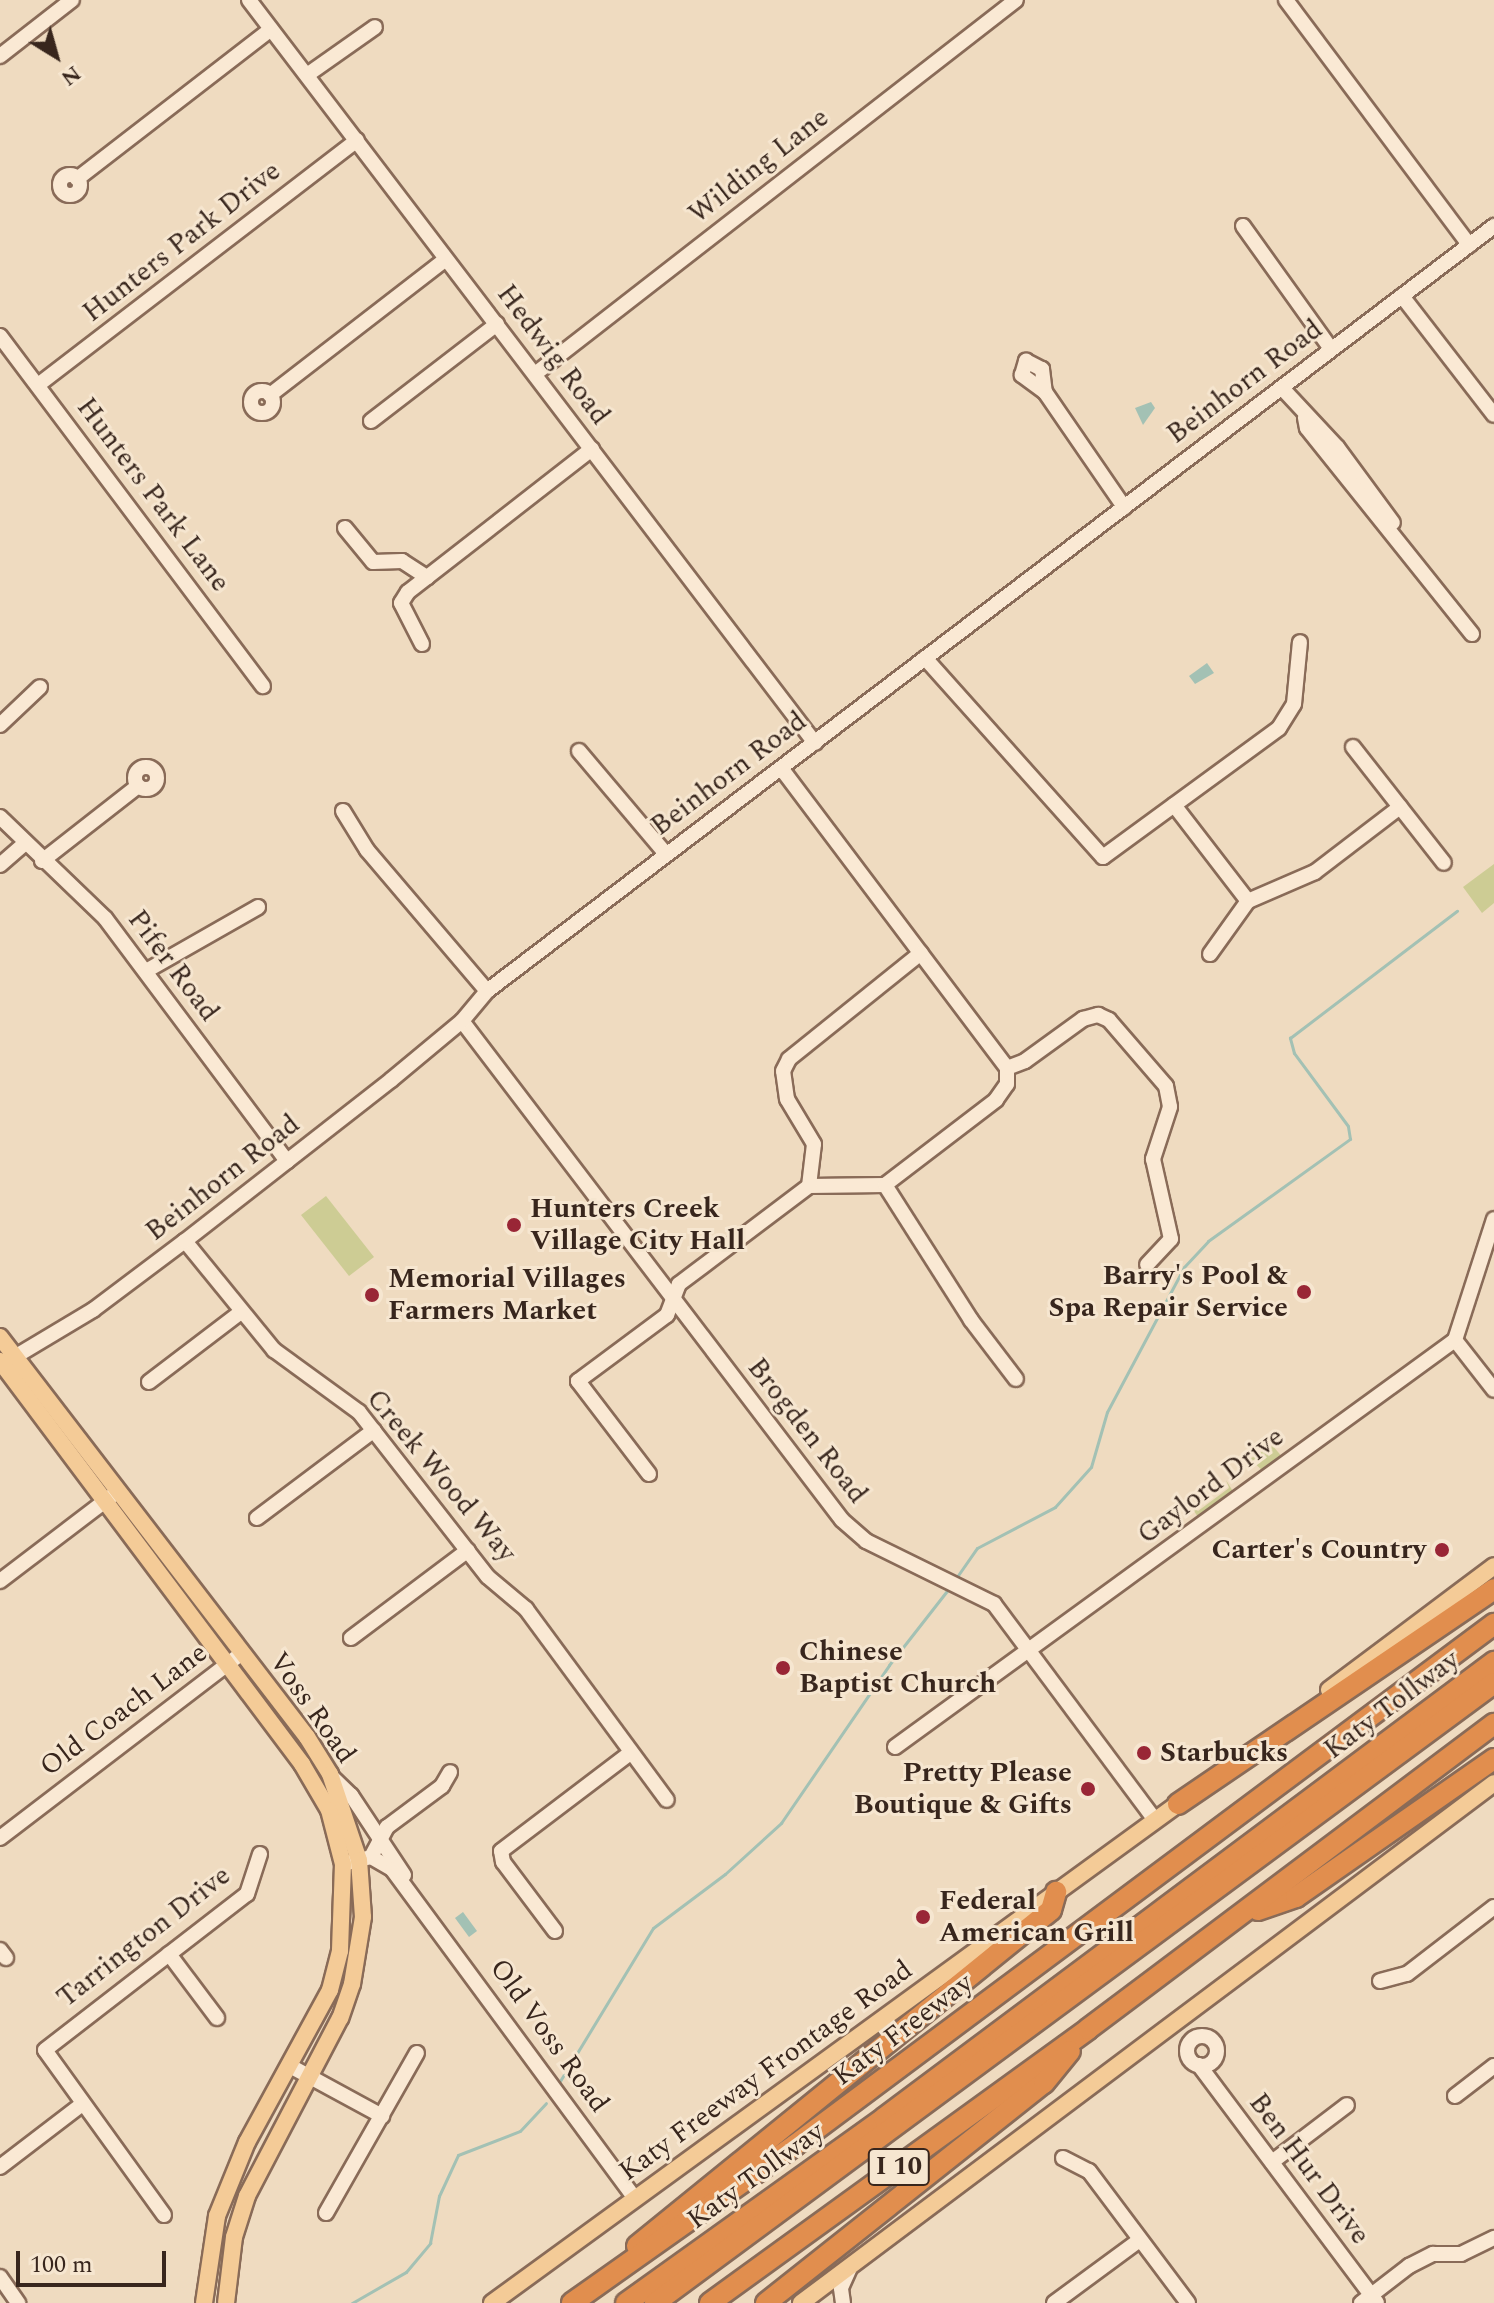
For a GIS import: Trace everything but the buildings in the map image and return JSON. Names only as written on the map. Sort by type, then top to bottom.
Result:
[{"type":"highway","points":[[1178,1804],[1494,1589]]},
{"type":"highway","name":"Katy Freeway","points":[[572,2303],[795,2145],[1494,1624]]},
{"type":"highway","name":"Katy Tollway","points":[[626,2303],[884,2118],[1494,1662]]},
{"type":"highway","name":"Katy Tollway","points":[[655,2303],[1494,1683]]},
{"type":"highway","name":"I 10","points":[[710,2303],[1088,2029],[1494,1724]]},
{"type":"highway","points":[[1239,1916],[1296,1897],[1494,1759]]},
{"type":"highway","points":[[590,2291],[660,2224],[1051,1910],[1056,1892]]},
{"type":"highway","points":[[766,2303],[1044,2083],[1088,2029]]},
{"type":"main road","name":"Voss Road","points":[[0,1337],[4,1361],[242,1653],[330,1774],[358,1860],[359,1950],[340,2018],[261,2166],[239,2221],[226,2303]]},
{"type":"main road","name":"Voss Road","points":[[112,1495],[228,1664],[302,1764],[358,1860],[330,1990],[247,2142],[217,2216],[204,2303]]},
{"type":"main road","name":"Katy Freeway Frontage Road","points":[[492,2303],[1178,1804],[1494,1566]]},
{"type":"main road","points":[[801,2303],[1494,1783]]},
{"type":"main road","points":[[217,2216],[239,2221]]},
{"type":"street","points":[[0,56],[72,0]]},
{"type":"street","name":"Hedwig Road","points":[[249,0],[815,743]]},
{"type":"street","name":"Wilding Lane","points":[[535,374],[1016,0]]},
{"type":"street","points":[[1286,0],[1469,245]]},
{"type":"street","points":[[307,75],[375,27]]},
{"type":"street","points":[[77,179],[271,29]]},
{"type":"street","name":"Hunters Park Drive","points":[[38,385],[357,140]]},
{"type":"street","points":[[1243,226],[1331,349]]},
{"type":"street","name":"Beinhorn Road","points":[[4,1361],[93,1310],[185,1241],[462,1021],[487,991],[1494,226]]},
{"type":"street","points":[[270,395],[446,259]]},
{"type":"street","points":[[1402,296],[1494,415]]},
{"type":"street","points":[[371,421],[497,324]]},
{"type":"street","name":"Hunters Park Lane","points":[[0,336],[263,686]]},
{"type":"street","points":[[1282,388],[1317,440],[1401,541],[1472,634]]},
{"type":"street","points":[[1045,392],[1124,507]]},
{"type":"street","points":[[422,644],[401,603],[427,577],[592,449]]},
{"type":"street","points":[[345,528],[373,562],[402,561],[427,577]]},
{"type":"street","points":[[925,658],[1103,857],[1279,728],[1294,704],[1300,642]]},
{"type":"street","points":[[0,725],[40,687]]},
{"type":"street","points":[[1353,747],[1444,863]]},
{"type":"street","points":[[579,751],[666,854]]},
{"type":"street","points":[[649,1474],[578,1381],[667,1315],[679,1284],[809,1186],[885,1185],[996,1100],[1007,1084],[1007,1068],[781,768]]},
{"type":"street","points":[[42,861],[138,786]]},
{"type":"street","points":[[1174,805],[1248,901]]},
{"type":"street","points":[[1210,954],[1248,901],[1315,872],[1400,807]]},
{"type":"street","points":[[343,811],[367,850],[487,991]]},
{"type":"street","name":"Pifer Road","points":[[0,817],[42,861],[84,894],[146,971],[287,1161]]},
{"type":"street","points":[[0,865],[24,844]]},
{"type":"street","points":[[146,971],[258,907]]},
{"type":"street","points":[[809,1186],[814,1144],[787,1099],[783,1071],[789,1059],[921,953]]},
{"type":"street","points":[[1007,1068],[1025,1061],[1083,1019],[1098,1015],[1109,1020],[1166,1086],[1170,1107],[1153,1159],[1171,1239],[1147,1265]]},
{"type":"street","name":"Brogden Road","points":[[462,1021],[842,1520],[866,1541],[968,1587],[994,1604],[1155,1820]]},
{"type":"street","points":[[885,1185],[971,1320],[1016,1379]]},
{"type":"street","points":[[1494,1219],[1455,1340],[1494,1390]]},
{"type":"street","name":"Creek Wood Way","points":[[185,1241],[274,1350],[341,1397],[374,1430],[488,1577],[526,1609],[667,1800]]},
{"type":"street","points":[[149,1382],[241,1312]]},
{"type":"street","name":"Gaylord Drive","points":[[895,1747],[1455,1340]]},
{"type":"street","points":[[257,1518],[374,1430]]},
{"type":"street","points":[[0,1581],[112,1495]]},
{"type":"street","points":[[351,1638],[468,1550]]},
{"type":"street","name":"Old Coach Lane","points":[[0,1838],[242,1653]]},
{"type":"street","points":[[555,1931],[503,1862],[501,1851],[630,1753]]},
{"type":"street","points":[[358,1860],[381,1836],[442,1786],[450,1772]]},
{"type":"street","name":"Old Voss Road","points":[[330,1774],[381,1836],[420,1903]]},
{"type":"street","name":"Tarrington Drive","points":[[81,2105],[45,2051],[247,1894],[260,1854]]},
{"type":"street","name":"Old Voss Road","points":[[358,1860],[392,1869],[420,1903],[635,2198]]},
{"type":"street","points":[[1380,1981],[1407,1974],[1494,1907]]},
{"type":"street","points":[[169,1954],[217,2018]]},
{"type":"street","points":[[326,2213],[417,2053]]},
{"type":"street","name":"Ben Hur Drive","points":[[1199,2065],[1370,2301]]},
{"type":"street","points":[[290,2066],[382,2116]]},
{"type":"street","points":[[1455,2096],[1494,2066]]},
{"type":"street","points":[[0,2167],[81,2105],[164,2215]]},
{"type":"street","points":[[1272,2162],[1347,2105]]},
{"type":"street","points":[[1063,2158],[1089,2171],[1138,2241],[1188,2303]]},
{"type":"street","points":[[1370,2301],[1433,2254],[1461,2254],[1494,2238]]},
{"type":"street","points":[[1054,2303],[1138,2241]]},
{"type":"street","points":[[843,2303],[841,2288],[852,2266]]},
{"type":"street","points":[[0,2277],[18,2303]]},
{"type":"shaded area","points":[[1151,402],[1155,408],[1143,425],[1135,408]]},
{"type":"shaded area","points":[[1207,663],[1214,673],[1195,684],[1189,676]]},
{"type":"shaded area","points":[[1494,864],[1494,903],[1482,913],[1463,887]]},
{"type":"shaded area","points":[[326,1196],[374,1257],[349,1276],[301,1215]]},
{"type":"shaded area","points":[[1272,1445],[1284,1459],[1264,1472],[1250,1459]]},
{"type":"shaded area","points":[[1226,1480],[1234,1493],[1198,1517],[1190,1505],[1198,1511],[1229,1488]]},
{"type":"shaded area","points":[[463,1912],[477,1931],[469,1937],[455,1918]]},
{"type":"waterway","points":[[954,1581],[977,1548],[1055,1507],[1091,1467],[1107,1412],[1184,1267],[1208,1241],[1350,1139],[1348,1126],[1294,1053],[1290,1038],[1457,911]]},
{"type":"waterway","points":[[560,2081],[653,1928],[725,1874],[781,1823],[889,1665],[950,1587]]},
{"type":"waterway","points":[[352,2303],[406,2272],[430,2243],[439,2196],[458,2155],[520,2131],[546,2103]]},
{"type":"place","name":"Hunters Creek Village City Hall","points":[[514,1225]]},
{"type":"place","name":"Barry's Pool & Spa Repair Service","points":[[1304,1292]]},
{"type":"place","name":"Memorial Villages Farmers Market","points":[[372,1295]]},
{"type":"place","name":"Carter's Country","points":[[1442,1550]]},
{"type":"place","name":"Chinese Baptist Church","points":[[783,1668]]},
{"type":"place","name":"Starbucks","points":[[1144,1753]]},
{"type":"place","name":"Pretty Please Boutique & Gifts","points":[[1088,1789]]},
{"type":"place","name":"Federal American Grill","points":[[923,1917]]}]
